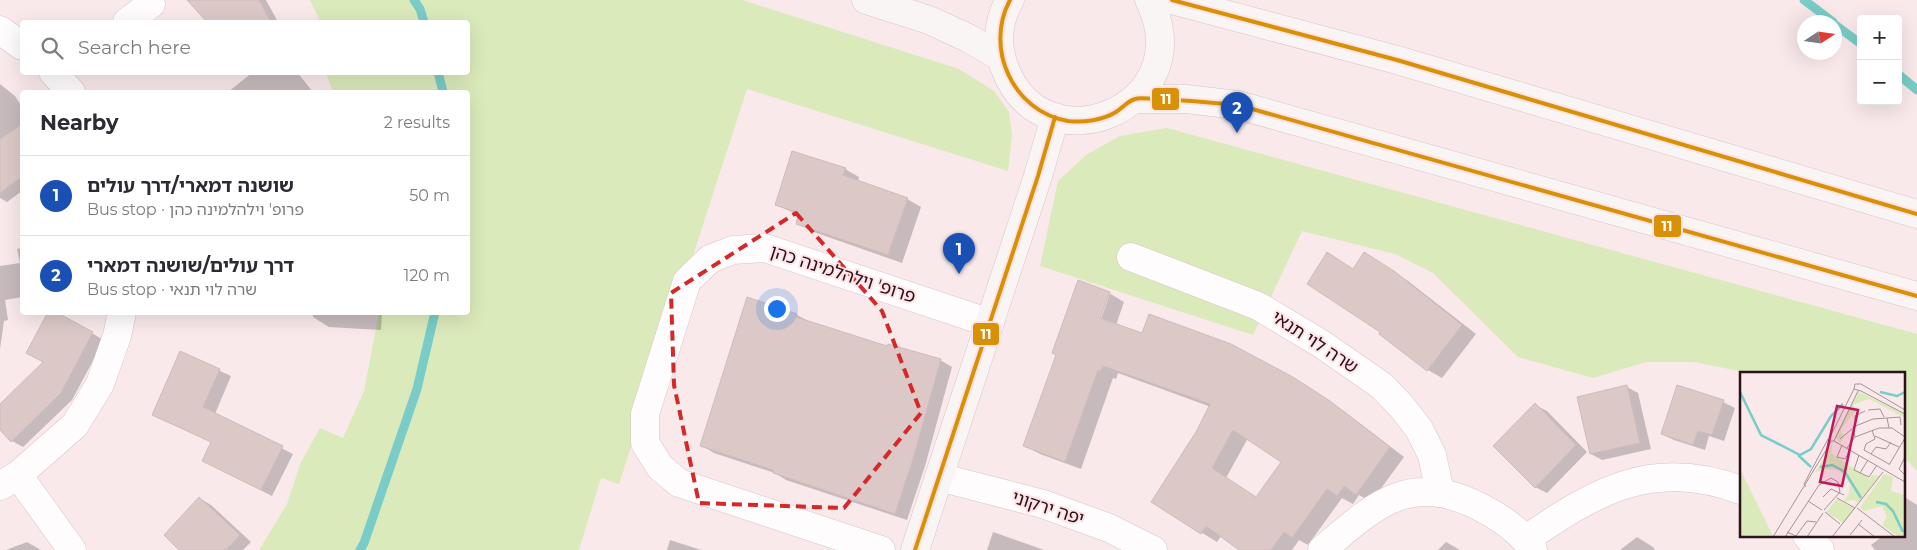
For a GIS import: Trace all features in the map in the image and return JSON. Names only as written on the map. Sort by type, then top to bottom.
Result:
[{"type":"street","points":[[866,0],[929,20],[968,38],[1001,57]]},
{"type":"street","points":[[1010,0],[1006,7],[999,32],[1001,57],[1008,77],[1020,95],[1036,108],[1055,117],[1076,121],[1097,119],[1117,112],[1135,100],[1149,82],[1158,60],[1160,37],[1156,14],[1149,0]]},
{"type":"street","points":[[1172,0],[1397,60],[1917,214]]},
{"type":"street","points":[[129,20],[151,4]]},
{"type":"street","points":[[0,30],[20,45]]},
{"type":"street","points":[[1135,100],[1186,99],[1238,105],[1917,296]]},
{"type":"street","points":[[915,550],[990,323],[1055,117]]},
{"type":"street","name":"פרופ' וילהלמינה כהן","points":[[881,550],[679,483],[660,467],[645,444],[645,414],[687,282],[710,259],[733,250],[765,248],[990,323]]},
{"type":"street","name":"שרה לוי תנאי","points":[[1132,257],[1258,306],[1320,343],[1382,386],[1419,429],[1432,455],[1440,492]]},
{"type":"street","points":[[72,550],[9,480],[75,425],[100,384],[117,336],[121,315]]},
{"type":"street","points":[[1322,550],[1357,520],[1387,501],[1414,492],[1440,492],[1464,499],[1491,513],[1529,545],[1567,511],[1601,493],[1638,480],[1678,476],[1717,481],[1740,490]]},
{"type":"street","name":"יפה ירקוני","points":[[939,477],[1043,504],[1109,528],[1153,550]]},
{"type":"street","points":[[1809,538],[1820,550]]},
{"type":"highlighted area","points":[[796,213],[882,311],[921,413],[844,508],[699,503],[674,385],[671,293]]},
{"type":"green space","points":[[310,0],[742,0],[959,69],[994,91],[1009,112],[1012,135],[1008,171],[747,89],[619,484],[601,478],[579,550],[259,550],[287,504],[301,462],[320,428],[343,438],[364,391],[379,315],[470,315],[470,90],[332,90],[327,75],[470,75],[470,20],[315,20],[319,19]]},
{"type":"green space","points":[[1167,128],[1917,334],[1917,471],[1904,457],[1904,372],[1743,372],[1695,362],[1646,362],[1593,378],[1518,357],[1433,273],[1395,254],[1302,231],[1253,335],[1040,266],[1058,181],[1086,155],[1120,136]]},
{"type":"building","points":[[187,0],[259,0],[270,20],[205,20]]},
{"type":"building","points":[[20,125],[20,178],[0,193],[0,139]]},
{"type":"building","points":[[792,151],[846,168],[843,175],[908,198],[888,255],[796,224],[799,213],[775,205]]},
{"type":"building","points":[[1327,252],[1353,269],[1364,252],[1394,271],[1462,325],[1427,371],[1379,334],[1380,332],[1307,284]]},
{"type":"building","points":[[1078,280],[1110,292],[1100,318],[1142,333],[1149,314],[1231,344],[1293,377],[1330,401],[1390,447],[1356,495],[1344,486],[1337,496],[1327,489],[1292,538],[1284,532],[1271,550],[1239,550],[1206,526],[1201,534],[1151,502],[1196,432],[1210,404],[1103,366],[1101,371],[1098,370],[1065,462],[1023,446],[1056,355],[1052,353]],"holes":[[[1233,430],[1281,462],[1256,497],[1212,468]]]},
{"type":"building","points":[[747,297],[797,314],[796,317],[887,346],[888,344],[941,359],[913,459],[895,514],[700,446]]},
{"type":"building","points":[[46,315],[62,315],[93,332],[61,393],[11,442],[0,430],[0,404],[43,362],[26,353]]},
{"type":"building","points":[[180,351],[220,369],[203,407],[283,446],[261,490],[202,461],[211,442],[152,415]]},
{"type":"building","points":[[1627,385],[1640,443],[1590,454],[1577,397]]},
{"type":"building","points":[[1677,385],[1724,400],[1712,435],[1698,431],[1693,445],[1661,434]]},
{"type":"building","points":[[1535,403],[1576,445],[1535,488],[1493,446]]},
{"type":"building","points":[[199,497],[240,535],[226,550],[179,550],[164,535]]},
{"type":"waterway","points":[[414,0],[420,9],[423,20]]},
{"type":"waterway","points":[[1804,0],[1824,15]]},
{"type":"waterway","points":[[1842,30],[1857,41]]},
{"type":"waterway","points":[[439,75],[442,90]]},
{"type":"waterway","points":[[1902,77],[1917,90]]},
{"type":"waterway","points":[[360,550],[417,389],[434,315]]},
{"type":"transit line","name":"11","points":[[1010,0],[1003,19],[1000,38],[1002,57],[1009,75],[1019,91],[1032,105],[1049,115],[1068,121],[1093,120],[1111,115],[1130,101],[1140,98],[1238,105],[1917,296]]},
{"type":"transit line","name":"11","points":[[1172,0],[1397,60],[1917,214]]},
{"type":"transit line","name":"11","points":[[915,550],[1038,176],[1055,117]]},
{"type":"place","name":"דרך עולים/שושנה דמארי","points":[[1237,133]]},
{"type":"place","name":"שושנה דמארי/דרך עולים","points":[[959,274]]}]
